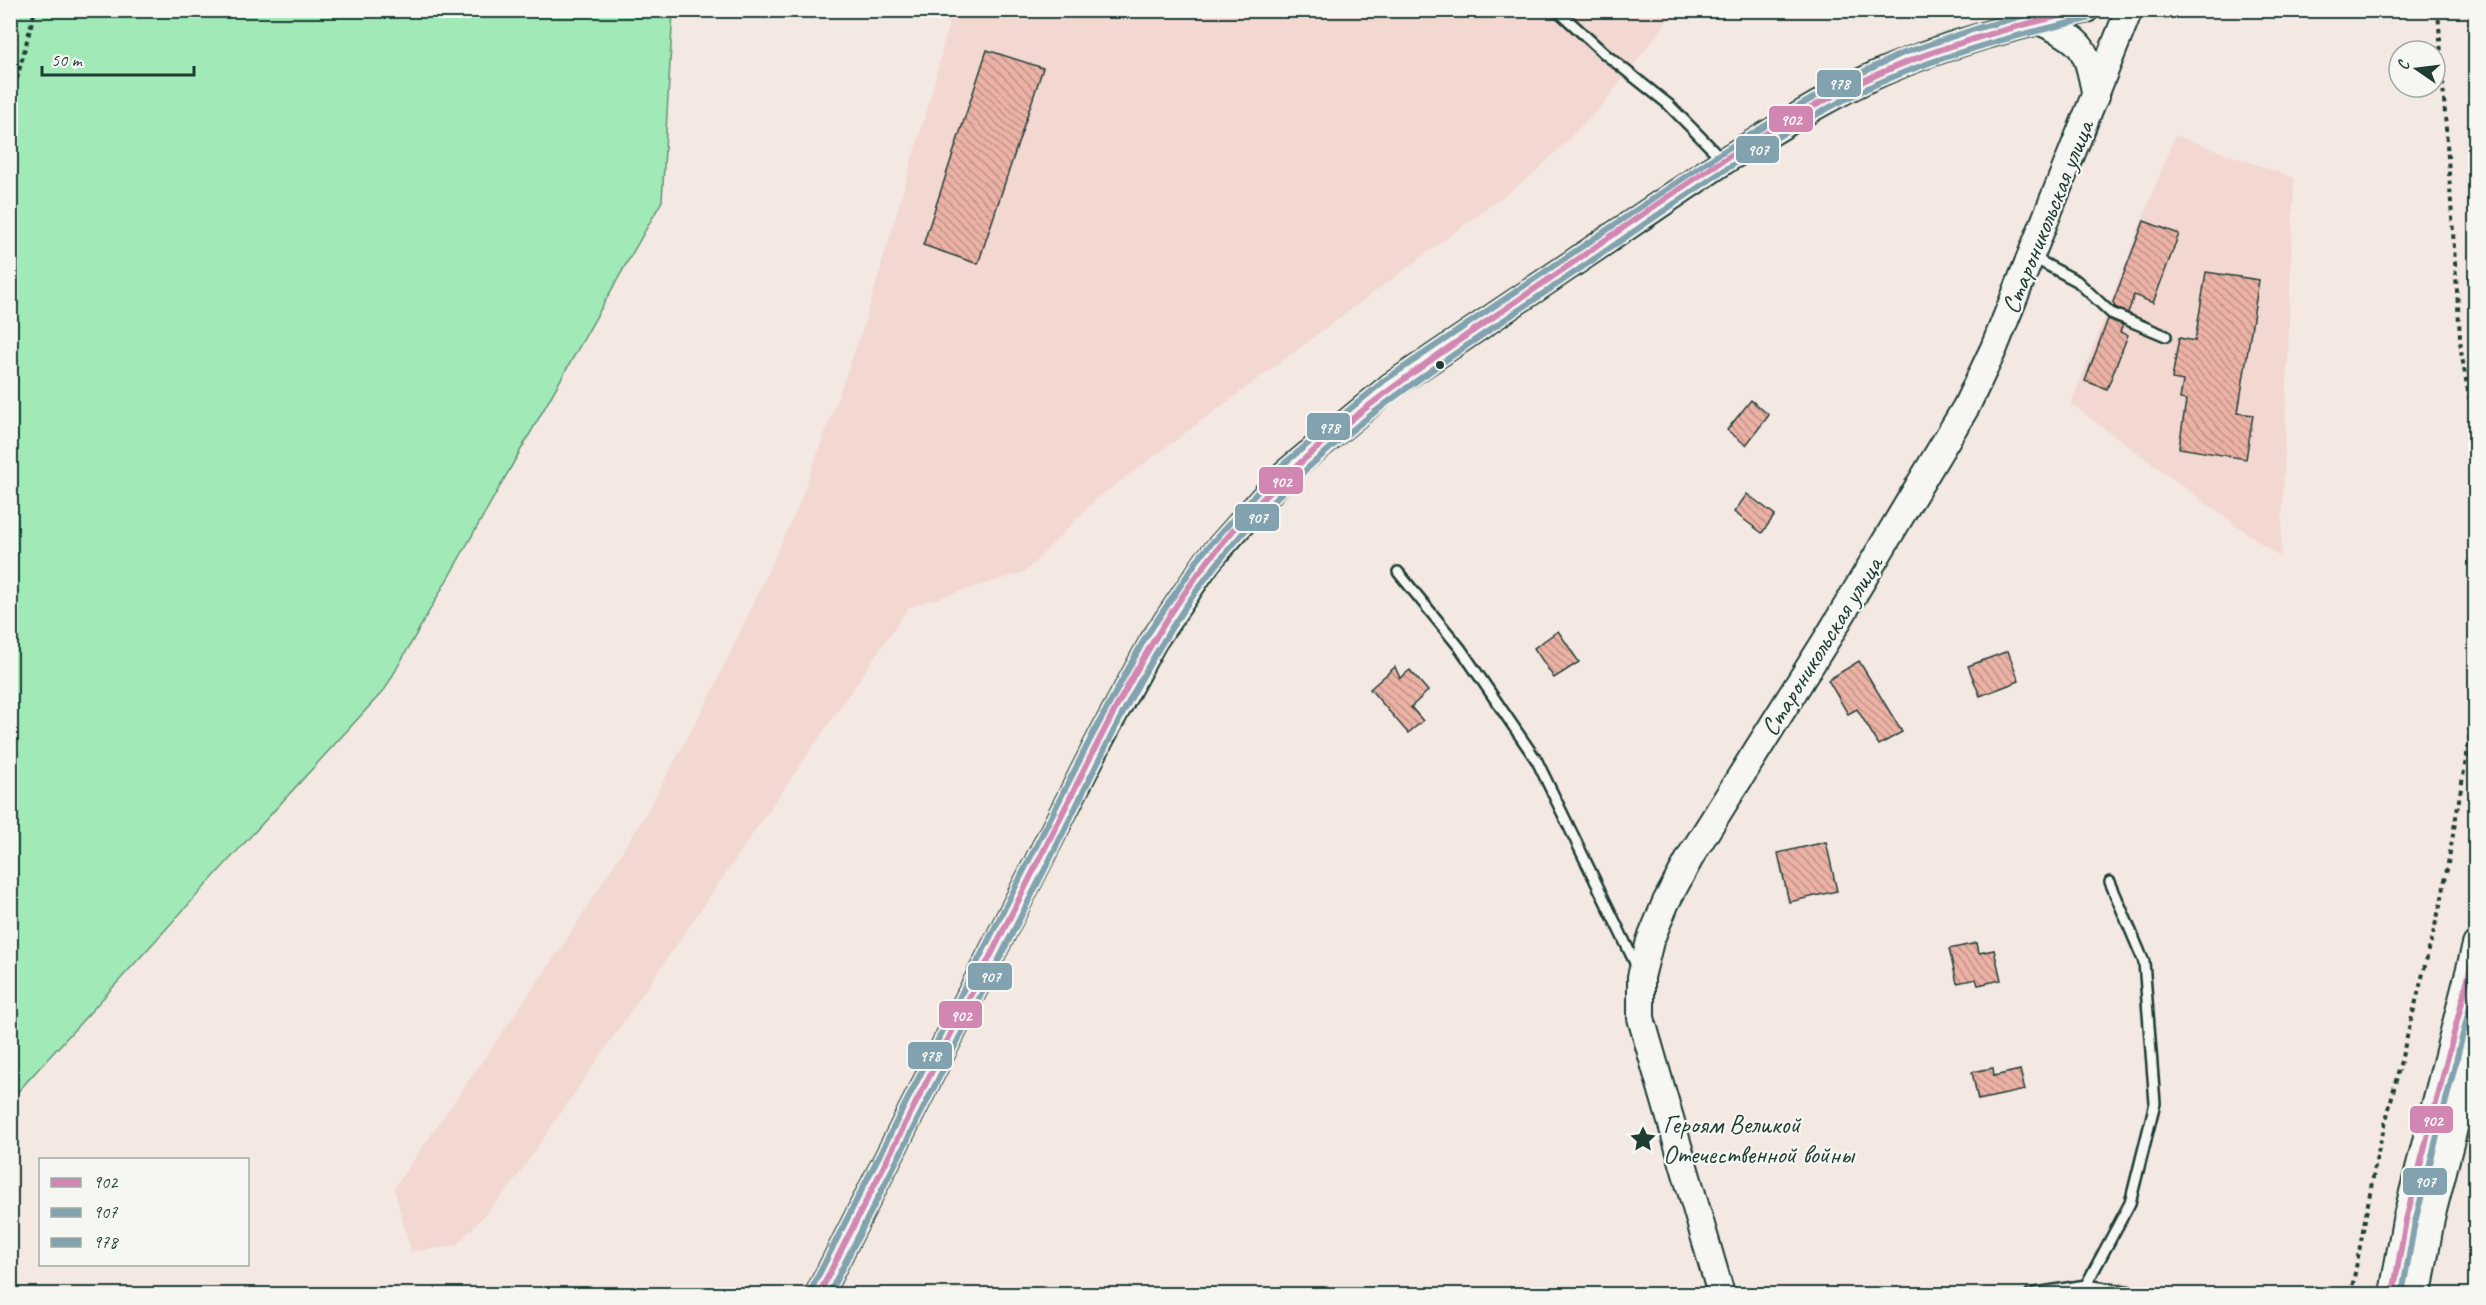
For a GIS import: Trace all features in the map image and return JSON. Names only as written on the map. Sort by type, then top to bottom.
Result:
[{"type":"main road","points":[[819,1294],[1101,738],[1153,642],[1208,561],[1286,473],[1390,387],[1724,161],[1879,74],[2010,28],[2085,10]]},
{"type":"main road","name":"Староникольская улица","points":[[1721,1294],[1641,1018],[1641,978],[1650,941],[1692,854],[1830,634],[1966,407],[1994,348],[2129,10]]},
{"type":"main road","points":[[2039,21],[2070,35],[2080,45],[2088,59],[2096,96]]},
{"type":"main road","points":[[2393,1294],[2406,1220],[2475,945]]},
{"type":"main road","points":[[2418,1294],[2431,1218],[2475,1042]]},
{"type":"lane","points":[[1557,10],[1605,54],[1668,104],[1724,161]]},
{"type":"lane","points":[[2030,255],[2077,280],[2111,314],[2166,336]]},
{"type":"lane","points":[[1398,572],[1460,648],[1537,761],[1641,978]]},
{"type":"lane","points":[[2086,1285],[2130,1203],[2155,1103],[2144,962],[2110,882]]},
{"type":"lane","points":[[2030,1294],[2086,1285],[2144,1294]]},
{"type":"path","points":[[10,105],[35,10]]},
{"type":"path","points":[[2438,10],[2461,351],[2475,437]]},
{"type":"path","points":[[2351,1294],[2377,1156],[2442,898],[2469,742],[2475,619]]},
{"type":"shaded area","points":[[952,11],[1675,11],[1605,102],[1536,172],[1095,500],[1025,572],[909,607],[510,1187],[457,1245],[411,1252],[394,1188],[563,945],[644,817],[710,696],[798,507],[864,325],[932,91]]},
{"type":"shaded area","points":[[2175,135],[2294,178],[2281,558],[2071,404]]},
{"type":"green space","points":[[11,10],[673,11],[662,201],[385,689],[11,1099]]},
{"type":"building","points":[[987,50],[1043,68],[978,264],[923,245]]},
{"type":"building","points":[[2144,221],[2179,234],[2153,303],[2134,295],[2128,313],[2115,307],[2113,302]]},
{"type":"building","points":[[2206,272],[2259,280],[2238,413],[2253,415],[2246,459],[2179,448],[2186,400],[2180,399],[2183,381],[2172,379],[2179,338],[2195,341]]},
{"type":"building","points":[[2108,319],[2123,325],[2120,332],[2128,335],[2107,389],[2085,381]]},
{"type":"building","points":[[1751,400],[1769,415],[1746,445],[1727,430]]},
{"type":"building","points":[[1747,494],[1775,515],[1762,533],[1734,512]]},
{"type":"building","points":[[1558,631],[1579,662],[1554,678],[1534,648]]},
{"type":"building","points":[[2008,651],[2019,681],[1980,696],[1968,666]]},
{"type":"building","points":[[1859,661],[1902,732],[1879,745],[1857,709],[1848,714],[1828,680]]},
{"type":"building","points":[[1395,667],[1400,678],[1410,670],[1428,691],[1411,707],[1423,721],[1408,733],[1370,689]]},
{"type":"building","points":[[1826,842],[1837,891],[1789,902],[1778,853]]},
{"type":"building","points":[[1977,943],[1979,953],[1994,950],[2001,980],[1978,985],[1976,979],[1957,983],[1949,949]]},
{"type":"building","points":[[1993,1068],[1994,1076],[2020,1070],[2025,1090],[1978,1100],[1972,1072]]},
{"type":"transit line","name":"978","points":[[811,1290],[1093,734],[1145,638],[1201,555],[1280,467],[1385,380],[1719,154],[1776,119],[1836,85],[1901,54],[1978,28],[2044,10]]},
{"type":"transit line","name":"902","points":[[819,1294],[1138,667],[1183,595],[1208,561],[1242,520],[1279,482],[1359,413],[1445,350],[1700,175],[1786,122],[1831,97],[1901,64],[2004,30],[2083,10]]},
{"type":"transit line","name":"907","points":[[829,1294],[1146,671],[1191,599],[1216,565],[1290,484],[1329,449],[1413,383],[1710,180],[1794,127],[1881,82],[1931,62],[2008,38],[2087,19]]},
{"type":"transit line","name":"902","points":[[2393,1294],[2406,1220],[2476,947]]},
{"type":"transit line","name":"907","points":[[2402,1294],[2415,1222],[2476,983]]},
{"type":"place","name":"Героям Великой Отечественной войны","points":[[1643,1139]]}]
